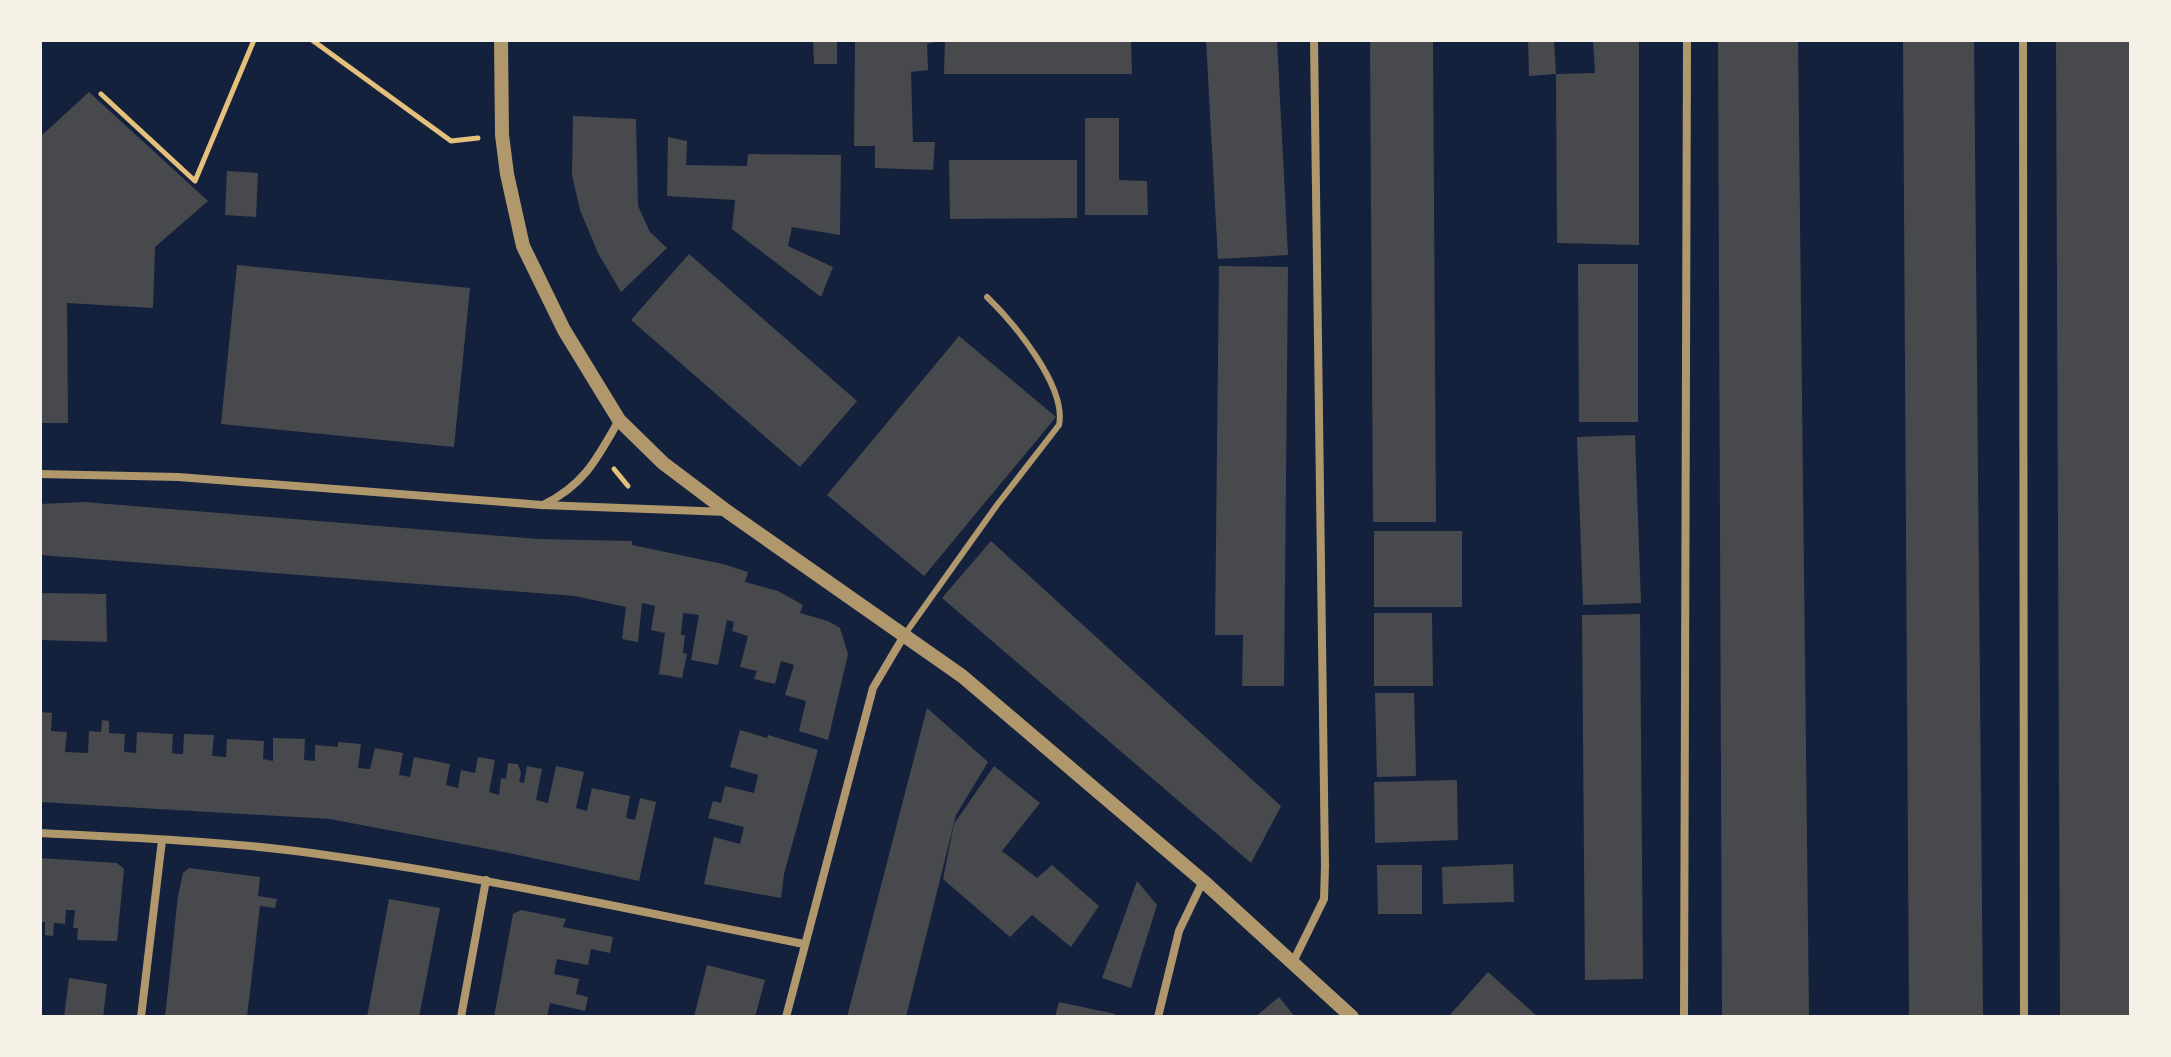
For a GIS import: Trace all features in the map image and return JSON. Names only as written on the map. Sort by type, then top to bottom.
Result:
[{"type":"street","points":[[501,40],[502,135],[523,246],[564,330],[619,420],[663,463],[728,512],[962,676],[1203,881],[1352,1017]]},
{"type":"street","points":[[1293,962],[1324,899],[1325,866],[1314,40]]},
{"type":"street","points":[[1684,1017],[1687,40]]},
{"type":"street","points":[[2023,40],[2024,1017]]},
{"type":"street","points":[[542,505],[565,494],[582,478],[619,420]]},
{"type":"street","points":[[40,474],[178,477],[542,505],[728,512]]},
{"type":"street","points":[[786,1017],[873,688],[905,634]]},
{"type":"street","points":[[40,833],[235,844],[323,854],[486,880],[804,944]]},
{"type":"street","points":[[141,1017],[162,840]]},
{"type":"street","points":[[461,1017],[486,880]]},
{"type":"street","points":[[1158,1017],[1179,931],[1203,881]]},
{"type":"lane","points":[[905,634],[997,505],[1059,425],[1062,412],[1025,338],[987,297]]},
{"type":"path","points":[[101,94],[195,181],[254,40]]},
{"type":"path","points":[[312,40],[451,141],[502,135]]},
{"type":"path","points":[[597,457],[610,464],[629,488],[635,510]]},
{"type":"building","points":[[813,40],[837,40],[837,64],[814,64]]},
{"type":"building","points":[[855,40],[944,40],[927,44],[928,70],[911,72],[913,142],[935,142],[933,170],[875,168],[875,146],[854,146]]},
{"type":"building","points":[[945,40],[1131,40],[1132,74],[944,74]]},
{"type":"building","points":[[1206,40],[1277,40],[1288,255],[1218,259]]},
{"type":"building","points":[[1370,40],[1433,40],[1436,522],[1373,522]]},
{"type":"building","points":[[1528,40],[1554,40],[1556,74],[1529,76]]},
{"type":"building","points":[[1593,40],[1639,40],[1639,245],[1557,243],[1556,74],[1595,73]]},
{"type":"building","points":[[1718,40],[1798,40],[1809,1017],[1722,1017]]},
{"type":"building","points":[[1903,40],[1974,40],[1983,1017],[1909,1017]]},
{"type":"building","points":[[2056,40],[2131,40],[2131,1017],[2060,1017]]},
{"type":"building","points":[[89,92],[208,201],[155,247],[153,308],[67,303],[68,423],[40,423],[40,137]]},
{"type":"building","points":[[573,116],[636,119],[638,206],[650,232],[667,248],[621,292],[598,253],[580,210],[572,175]]},
{"type":"building","points":[[1085,118],[1119,118],[1119,180],[1147,181],[1148,215],[1085,215]]},
{"type":"building","points":[[668,137],[687,141],[686,165],[747,166],[748,154],[841,155],[840,235],[792,227],[788,246],[833,267],[821,297],[732,229],[735,200],[667,196]]},
{"type":"building","points":[[949,160],[1077,160],[1077,218],[950,219]]},
{"type":"building","points":[[227,171],[258,173],[256,217],[225,215]]},
{"type":"building","points":[[689,254],[857,401],[800,467],[631,320]]},
{"type":"building","points":[[1578,264],[1638,264],[1638,422],[1579,422]]},
{"type":"building","points":[[237,265],[470,288],[454,447],[221,424]]},
{"type":"building","points":[[1219,266],[1288,267],[1284,686],[1242,686],[1243,635],[1215,635]]},
{"type":"building","points":[[959,336],[1056,417],[924,576],[827,495]]},
{"type":"building","points":[[1635,435],[1641,603],[1583,605],[1577,437]]},
{"type":"building","points":[[84,502],[538,539],[632,541],[632,545],[723,564],[748,572],[745,582],[778,591],[803,605],[800,613],[840,628],[848,654],[828,740],[799,731],[806,701],[785,695],[794,665],[781,661],[775,684],[754,679],[757,671],[740,667],[748,636],[732,631],[734,622],[727,620],[718,665],[691,660],[699,615],[683,613],[681,635],[685,635],[683,653],[687,654],[682,678],[659,674],[665,633],[651,630],[655,606],[642,603],[638,642],[622,639],[626,607],[575,596],[40,555],[40,504]]},
{"type":"building","points":[[1374,531],[1462,531],[1462,607],[1374,607]]},
{"type":"building","points":[[991,541],[1281,806],[1251,863],[942,598]]},
{"type":"building","points":[[40,593],[106,594],[107,642],[40,640]]},
{"type":"building","points":[[1374,613],[1432,613],[1433,686],[1374,686]]},
{"type":"building","points":[[1640,614],[1643,979],[1585,980],[1582,615]]},
{"type":"building","points":[[1375,693],[1414,693],[1416,776],[1377,777]]},
{"type":"building","points":[[927,708],[988,762],[956,815],[906,1017],[847,1017]]},
{"type":"building","points":[[40,712],[52,713],[51,731],[67,732],[65,752],[88,753],[89,731],[101,732],[102,720],[109,721],[109,733],[125,734],[124,752],[136,753],[137,732],[173,734],[172,753],[178,754],[183,754],[184,734],[214,735],[212,756],[226,757],[227,739],[264,741],[263,759],[273,761],[273,738],[305,739],[304,760],[315,761],[315,745],[338,747],[338,742],[361,744],[358,768],[370,769],[375,748],[403,753],[399,775],[410,777],[414,757],[450,764],[446,785],[458,788],[461,770],[475,773],[478,757],[495,760],[489,792],[499,795],[501,778],[506,779],[508,763],[518,764],[521,773],[519,782],[524,783],[527,766],[542,769],[536,800],[548,803],[556,766],[584,772],[576,808],[587,811],[592,788],[630,796],[626,818],[635,820],[640,798],[656,802],[639,881],[330,819],[40,802]]},
{"type":"building","points":[[740,730],[818,750],[784,874],[781,898],[704,884],[714,837],[740,844],[744,827],[708,818],[713,801],[721,803],[725,786],[754,793],[758,775],[730,767]]},
{"type":"building","points":[[994,766],[1040,803],[1002,851],[1037,878],[1052,865],[1099,906],[1071,947],[1032,915],[1010,937],[943,879],[954,824]]},
{"type":"building","points":[[1457,780],[1458,840],[1375,843],[1374,782]]},
{"type":"building","points":[[40,858],[117,863],[124,869],[117,941],[77,940],[78,928],[73,928],[75,910],[66,910],[65,924],[54,923],[53,936],[45,935],[45,922],[40,922]]},
{"type":"building","points":[[1513,864],[1514,902],[1443,904],[1442,867]]},
{"type":"building","points":[[1377,865],[1422,865],[1422,914],[1378,914]]},
{"type":"building","points":[[189,868],[260,877],[258,896],[277,899],[275,908],[260,906],[247,1017],[165,1017],[178,896],[183,873]]},
{"type":"building","points":[[1137,881],[1157,905],[1131,988],[1102,978]]},
{"type":"building","points":[[389,899],[440,908],[419,1017],[367,1017]]},
{"type":"building","points":[[521,910],[566,919],[563,927],[613,937],[610,953],[591,949],[588,965],[557,959],[554,974],[579,979],[576,994],[588,997],[585,1011],[550,1003],[547,1017],[494,1017],[513,914]]},
{"type":"building","points":[[707,965],[765,980],[755,1017],[694,1017]]},
{"type":"building","points":[[1488,972],[1538,1017],[1448,1017]]},
{"type":"building","points":[[69,978],[107,984],[103,1017],[64,1017]]},
{"type":"building","points":[[1279,997],[1295,1017],[1255,1017]]},
{"type":"building","points":[[1059,1002],[1115,1014],[1114,1017],[1055,1017]]}]
